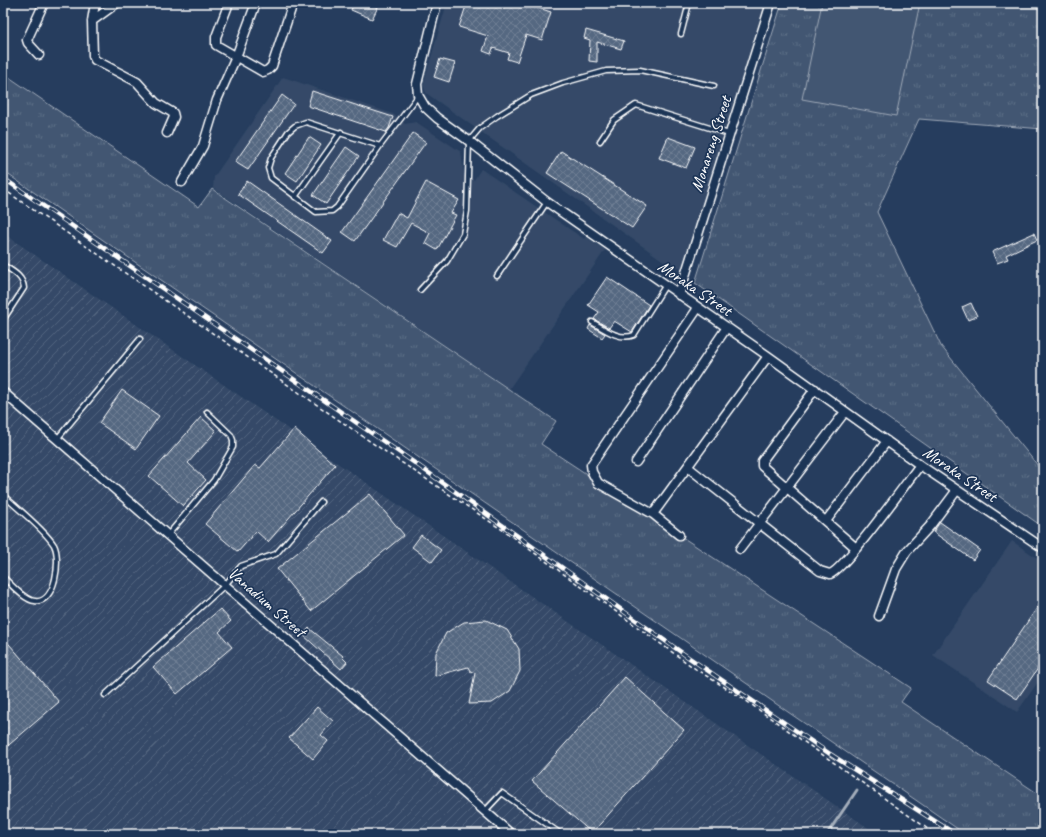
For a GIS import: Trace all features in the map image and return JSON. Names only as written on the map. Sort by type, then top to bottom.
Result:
[{"type":"street","points":[[39,54],[27,40],[44,3]]},
{"type":"street","points":[[95,3],[92,21],[93,56],[95,60],[137,82],[156,103],[173,113],[174,117],[167,133]]},
{"type":"street","points":[[92,21],[117,3]]},
{"type":"street","points":[[229,3],[216,37],[216,43],[219,48],[261,72],[270,69],[293,3]]},
{"type":"street","points":[[182,182],[203,146],[217,100],[236,57],[256,3]]},
{"type":"street","points":[[418,96],[417,84],[437,3]]},
{"type":"street","name":"Monareng Street","points":[[679,295],[771,3]]},
{"type":"street","name":"Moraka Street","points":[[418,96],[425,107],[437,118],[547,202],[665,286],[727,327],[815,389],[844,412],[1043,548]]},
{"type":"street","points":[[679,535],[653,514],[598,483],[593,476],[591,465],[698,308]]},
{"type":"street","points":[[636,462],[727,327]]},
{"type":"street","points":[[653,514],[689,468],[768,356]]},
{"type":"street","points":[[815,389],[762,461],[764,469],[856,548]]},
{"type":"street","name":"Vanadium Street","points":[[3,392],[511,834]]},
{"type":"street","points":[[740,549],[844,412]]},
{"type":"street","points":[[826,522],[887,441]]},
{"type":"street","points":[[689,468],[820,571],[827,574],[836,571],[856,548],[920,465]]},
{"type":"street","points":[[879,616],[896,569],[907,551],[930,526],[958,490]]},
{"type":"lane","points":[[680,34],[689,3]]},
{"type":"lane","points":[[420,290],[447,261],[463,234],[467,211],[469,141],[480,128],[531,95],[563,83],[606,71],[640,70],[714,86]]},
{"type":"lane","points":[[380,146],[341,132],[306,122],[295,126],[288,132],[271,158],[268,168],[274,181],[316,212],[332,211],[337,207],[380,146],[418,96]]},
{"type":"lane","points":[[600,140],[614,120],[636,105],[730,134]]},
{"type":"lane","points":[[294,196],[341,132]]},
{"type":"lane","points":[[497,276],[547,202]]},
{"type":"lane","points":[[3,265],[20,277],[24,288],[3,320]]},
{"type":"lane","points":[[592,322],[622,337],[634,335],[665,286]]},
{"type":"lane","points":[[57,439],[140,339]]},
{"type":"lane","points":[[167,536],[214,480],[233,447],[233,440],[231,436],[207,412]]},
{"type":"lane","points":[[3,495],[49,538],[55,546],[58,562],[56,577],[52,589],[45,598],[40,601],[27,598],[3,577]]},
{"type":"lane","points":[[105,695],[225,585],[241,566],[276,554],[321,502]]},
{"type":"lane","points":[[485,811],[502,793],[561,834]]},
{"type":"path","points":[[3,189],[371,442],[504,531],[684,661],[742,698],[935,834]]},
{"type":"shaded area","points":[[447,3],[766,3],[684,267],[672,267],[426,93],[423,85]]},
{"type":"shaded area","points":[[283,77],[393,114],[405,124],[416,122],[461,152],[464,174],[474,180],[481,169],[584,239],[586,237],[605,250],[509,389],[213,188],[214,177]]},
{"type":"shaded area","points":[[3,233],[877,834],[3,834]]},
{"type":"shaded area","points":[[1012,541],[1043,562],[1043,675],[1017,712],[933,655]]},
{"type":"green space","points":[[782,3],[1043,3],[1043,129],[919,119],[877,212],[941,346],[1043,472],[1043,527],[695,283]]},
{"type":"green space","points":[[822,3],[920,3],[896,116],[802,99]]},
{"type":"green space","points":[[3,73],[199,207],[212,189],[556,421],[541,444],[911,688],[901,702],[1043,797],[1043,834],[965,834],[3,171]]},
{"type":"building","points":[[354,3],[370,3],[378,7],[372,19],[351,10]]},
{"type":"building","points":[[467,3],[523,3],[551,12],[542,40],[526,35],[517,62],[507,59],[509,53],[493,48],[491,54],[483,51],[488,36],[459,27]]},
{"type":"building","points":[[586,30],[624,41],[621,49],[597,42],[597,62],[589,61],[590,40],[584,38]]},
{"type":"building","points":[[440,59],[455,63],[449,82],[434,77]]},
{"type":"building","points":[[312,91],[393,117],[389,128],[386,132],[308,106]]},
{"type":"building","points":[[282,95],[294,104],[248,170],[235,162]]},
{"type":"building","points":[[413,133],[426,142],[355,241],[342,232]]},
{"type":"building","points":[[309,137],[321,145],[297,181],[285,173]]},
{"type":"building","points":[[668,137],[695,147],[686,168],[659,158]]},
{"type":"building","points":[[346,147],[359,156],[326,204],[313,195]]},
{"type":"building","points":[[561,151],[647,206],[632,228],[547,173]]},
{"type":"building","points":[[247,181],[332,241],[323,253],[238,194]]},
{"type":"building","points":[[426,182],[459,200],[451,213],[456,215],[437,250],[425,243],[430,233],[411,223],[397,247],[383,240],[398,213],[407,218]]},
{"type":"building","points":[[1034,233],[1037,240],[1006,255],[1008,259],[997,263],[992,252]]},
{"type":"building","points":[[607,277],[649,305],[632,332],[614,321],[609,328],[594,319],[599,312],[588,305]]},
{"type":"building","points":[[971,303],[977,316],[968,320],[962,307]]},
{"type":"building","points":[[590,325],[605,334],[602,338],[588,329]]},
{"type":"building","points":[[122,390],[159,416],[136,449],[99,423]]},
{"type":"building","points":[[201,417],[216,431],[188,463],[206,480],[183,506],[149,476]]},
{"type":"building","points":[[294,429],[335,465],[268,542],[256,531],[238,552],[205,524],[255,465],[260,468]]},
{"type":"building","points":[[370,494],[404,535],[311,611],[277,569]]},
{"type":"building","points":[[940,522],[980,550],[973,560],[933,532]]},
{"type":"building","points":[[421,535],[441,550],[432,562],[412,547]]},
{"type":"building","points":[[1043,599],[1043,661],[1017,699],[988,680]]},
{"type":"building","points":[[220,609],[231,621],[219,632],[232,647],[177,694],[153,667]]},
{"type":"building","points":[[486,620],[507,630],[519,649],[520,671],[510,691],[492,703],[469,704],[475,673],[470,671],[468,667],[435,676],[436,653],[446,633],[464,622]]},
{"type":"building","points":[[309,628],[343,656],[342,657],[347,662],[341,669],[303,635]]},
{"type":"building","points":[[3,637],[59,702],[3,750]]},
{"type":"building","points":[[625,677],[684,730],[592,833],[532,781]]},
{"type":"building","points":[[317,707],[333,721],[321,735],[328,741],[313,759],[289,738]]},
{"type":"waterway","points":[[827,834],[857,790]]},
{"type":"railway","points":[[3,178],[419,466],[688,657],[830,754],[955,834]]}]
